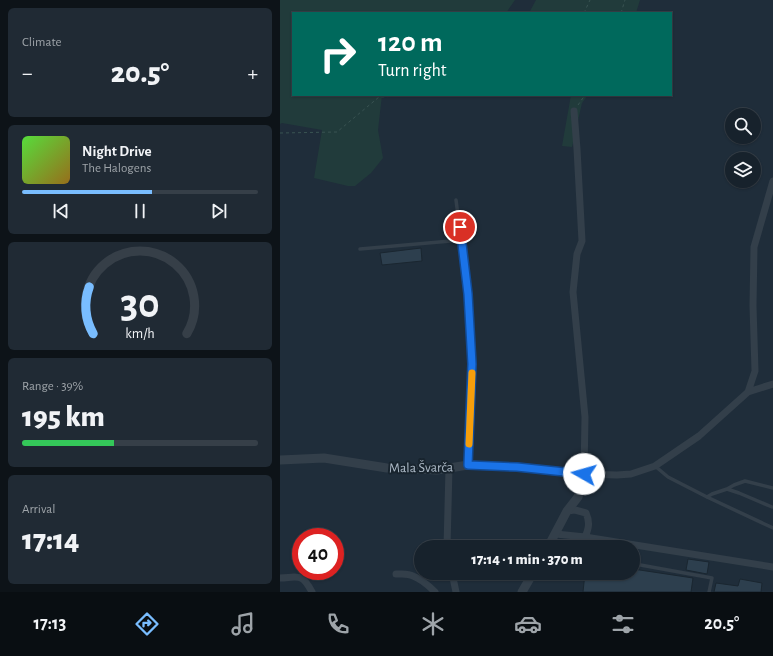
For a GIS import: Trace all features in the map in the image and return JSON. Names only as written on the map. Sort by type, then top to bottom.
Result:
[{"type":"street","points":[[552,540],[567,511],[578,497],[584,474],[585,417],[573,292],[577,254],[582,241],[574,111]]},
{"type":"street","points":[[748,392],[755,371],[753,306],[754,247],[773,181]]},
{"type":"street","name":"Mala Švarča","points":[[280,460],[324,458],[387,468],[437,470],[468,465],[517,467],[584,474],[631,474],[655,466],[699,436],[748,392],[773,384]]},
{"type":"street","points":[[448,540],[449,468]]},
{"type":"street","points":[[567,511],[575,510],[586,513],[589,524],[588,532],[585,537]]},
{"type":"street","points":[[556,534],[585,537],[773,567]]},
{"type":"street","points":[[396,574],[407,574],[413,576],[436,592]]},
{"type":"street","points":[[280,578],[296,577],[304,579],[312,592]]},
{"type":"street","points":[[453,580],[456,592]]},
{"type":"street","points":[[522,592],[529,580]]},
{"type":"lane","points":[[456,200],[468,294],[472,364],[468,465]]},
{"type":"lane","points":[[360,249],[462,240]]},
{"type":"lane","points":[[655,466],[668,477],[773,528]]},
{"type":"lane","points":[[707,497],[734,484],[745,481],[773,488]]},
{"type":"lane","points":[[727,488],[772,507]]},
{"type":"lane","points":[[640,565],[712,578],[709,592]]},
{"type":"path","points":[[584,12],[590,0]]},
{"type":"path","points":[[621,12],[625,0]]},
{"type":"path","points":[[280,133],[337,132],[379,98],[406,96]]},
{"type":"path","points":[[574,111],[583,96]]},
{"type":"green space","points":[[280,0],[515,0],[507,12],[292,12],[292,96],[382,96],[378,130],[383,158],[371,173],[355,186],[348,186],[314,178],[322,130],[282,123],[280,124]]},
{"type":"green space","points":[[536,0],[640,0],[636,12],[530,12]]},
{"type":"green space","points":[[571,96],[587,96],[582,103],[572,147],[562,146]]},
{"type":"building","points":[[421,248],[422,261],[382,265],[380,253]]},
{"type":"building","points":[[688,559],[709,562],[707,574],[686,570]]},
{"type":"building","points":[[640,570],[693,578],[691,592],[583,592],[584,580],[640,580]]},
{"type":"building","points":[[740,579],[762,583],[761,592],[714,592],[716,583],[738,586]]},
{"type":"slow traffic","points":[[469,444],[472,373]]},
{"type":"route","points":[[460,227],[468,294],[472,364],[468,465],[517,467],[584,474]]}]
